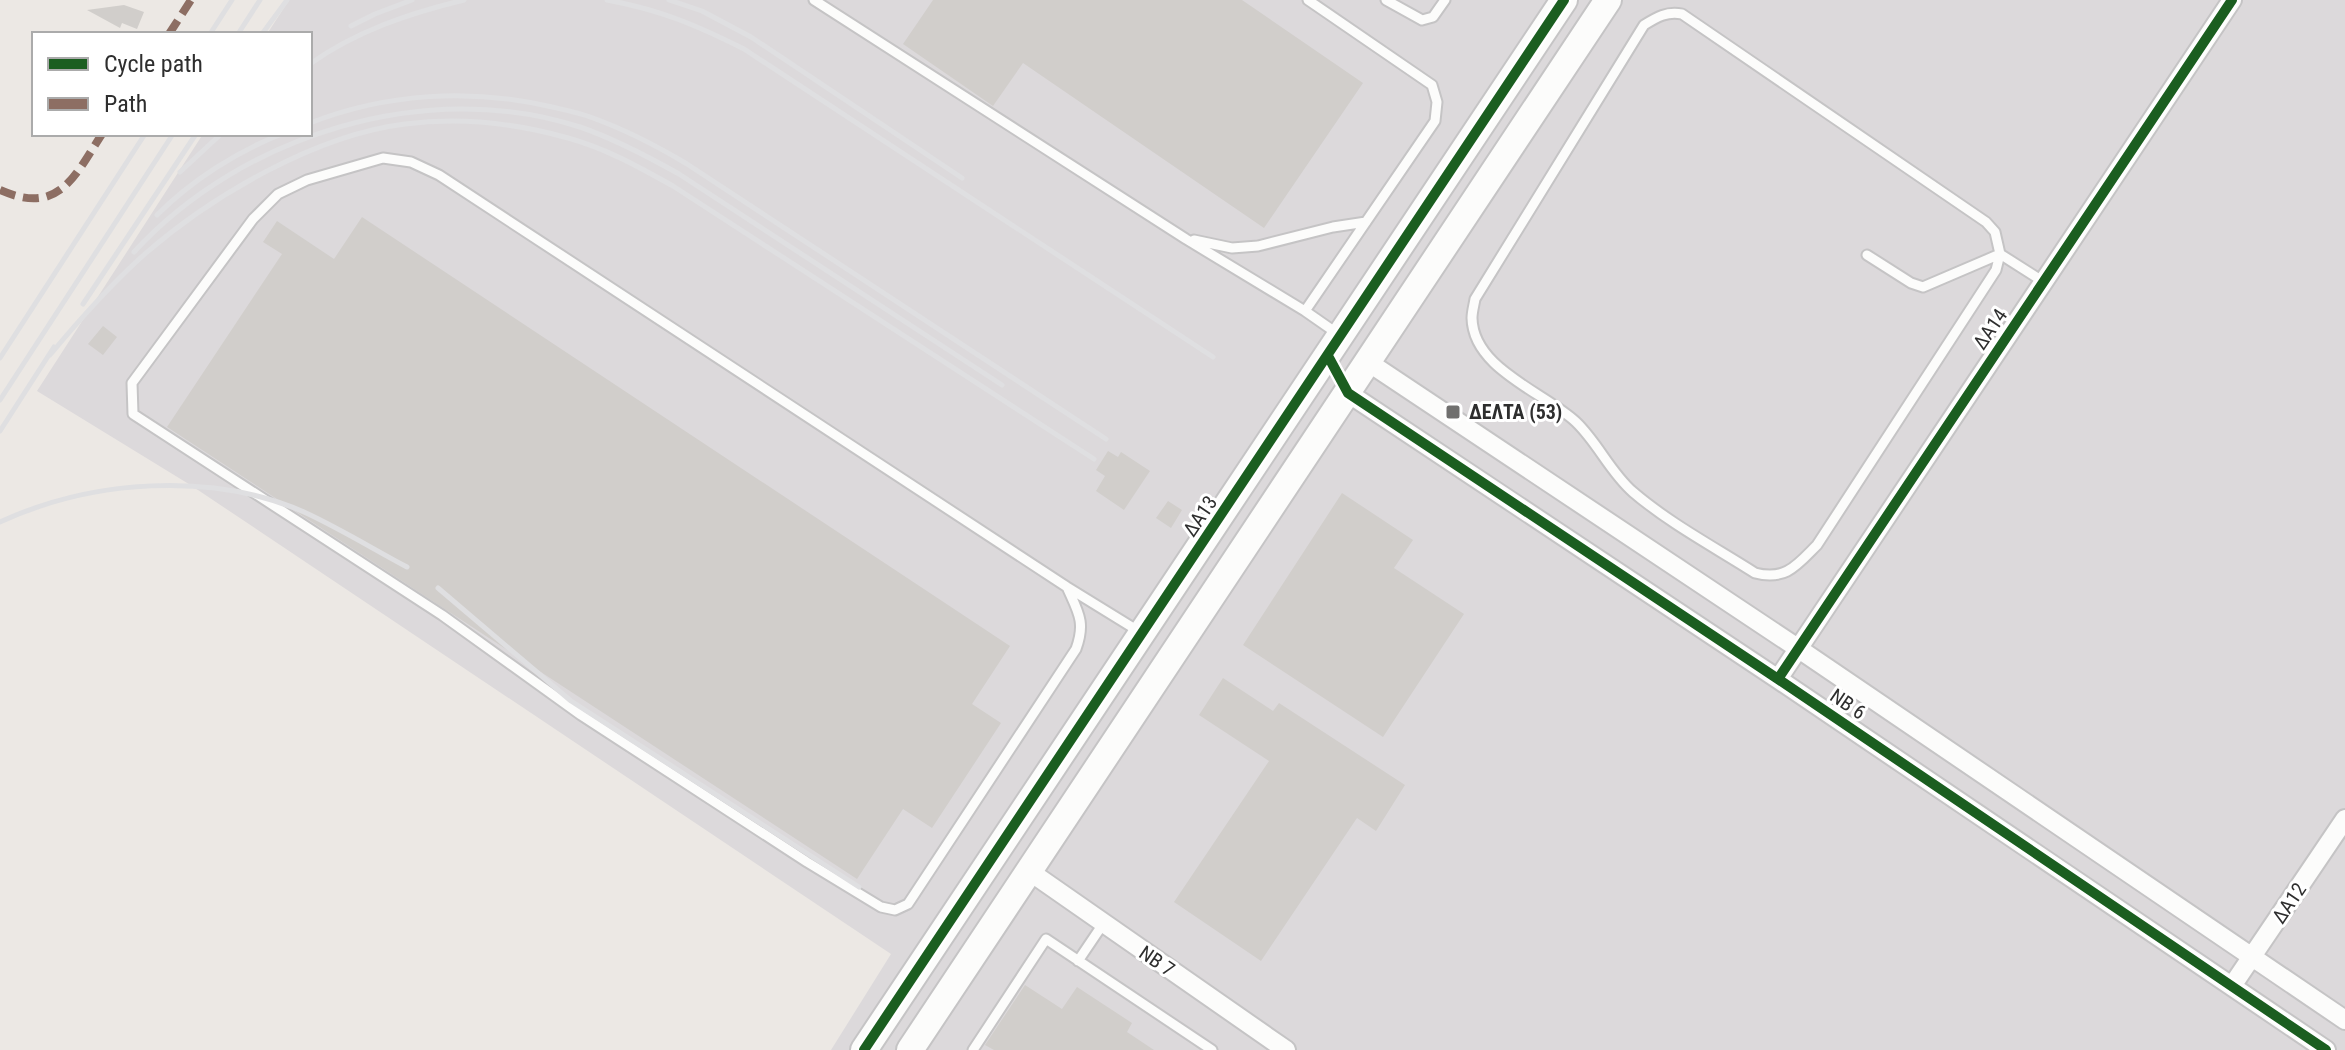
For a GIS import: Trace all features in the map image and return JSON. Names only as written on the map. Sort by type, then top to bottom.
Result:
[{"type":"street","name":"ΔΑ13","points":[[864,1050],[1564,0]]},
{"type":"street","points":[[910,1050],[1608,0]]},
{"type":"street","name":"ΔΑ14","points":[[1778,679],[2232,0]]},
{"type":"street","points":[[1334,346],[1368,362]]},
{"type":"street","points":[[1334,346],[1348,393]]},
{"type":"street","name":"ΝΒ 6","points":[[1368,362],[1799,649],[2345,1020]]},
{"type":"street","name":"ΝΒ 6","points":[[1348,393],[2326,1050]]},
{"type":"street","name":"ΔΑ12","points":[[2232,986],[2345,819]]},
{"type":"street","points":[[996,850],[1029,871]]},
{"type":"street","name":"ΝΒ 7","points":[[1029,871],[1286,1050]]},
{"type":"lane","points":[[814,0],[1186,239],[1305,311],[1334,346]]},
{"type":"lane","points":[[1305,311],[1435,121],[1437,102],[1432,85],[1308,0]]},
{"type":"lane","points":[[1386,0],[1422,20],[1433,17],[1445,0]]},
{"type":"lane","points":[[2000,254],[1996,270],[1817,545],[1796,567],[1769,577],[1755,573],[1632,491],[1574,419],[1493,361],[1475,334],[1472,317],[1475,299],[1644,25],[1672,12],[1682,14],[1986,222],[1995,232],[2000,254],[2044,282]]},
{"type":"lane","points":[[1067,587],[1081,619],[1082,634],[1076,649],[908,904],[895,910],[881,907],[608,733],[442,615],[133,414],[132,383],[253,219],[278,194],[307,180],[383,158],[411,162],[439,175],[1067,587],[1143,633]]},
{"type":"lane","points":[[1186,239],[1232,248],[1258,246],[1366,222]]},
{"type":"lane","points":[[1867,255],[1911,283],[1923,287],[2000,254]]},
{"type":"lane","points":[[1078,961],[1103,924]]},
{"type":"lane","points":[[973,1050],[1046,939],[1212,1050]]},
{"type":"shaded area","points":[[289,0],[2345,0],[2345,1050],[831,1050],[891,954],[192,486],[37,391],[202,136],[312,136],[312,32],[268,32]]},
{"type":"building","points":[[933,0],[1242,0],[1363,83],[1264,228],[1023,63],[993,106],[903,44]]},
{"type":"building","points":[[124,5],[144,12],[137,29],[122,23],[120,28],[87,10]]},
{"type":"building","points":[[362,217],[1010,646],[972,704],[1001,723],[932,828],[903,809],[857,879],[167,427],[282,254],[263,242],[277,221],[334,259]]},
{"type":"building","points":[[103,326],[117,337],[103,355],[88,344]]},
{"type":"building","points":[[1108,451],[1118,457],[1121,452],[1150,471],[1124,510],[1096,491],[1105,476],[1096,470]]},
{"type":"building","points":[[1342,493],[1413,540],[1394,568],[1464,614],[1383,737],[1243,645]]},
{"type":"building","points":[[1168,501],[1182,510],[1171,528],[1156,518]]},
{"type":"building","points":[[1223,678],[1273,711],[1279,703],[1405,785],[1376,831],[1357,818],[1261,961],[1174,902],[1269,761],[1199,715]]},
{"type":"building","points":[[1025,985],[1062,1009],[1077,987],[1132,1023],[1127,1032],[1154,1050],[994,1050],[985,1045]]},
{"type":"railway","points":[[211,32],[232,0]]},
{"type":"railway","points":[[239,32],[260,0]]},
{"type":"railway","points":[[263,32],[287,0]]},
{"type":"railway","points":[[351,26],[412,0]]},
{"type":"railway","points":[[312,63],[384,24],[464,0]]},
{"type":"railway","points":[[607,0],[678,19],[744,49],[1213,357]]},
{"type":"railway","points":[[669,0],[702,11],[751,37],[962,178]]},
{"type":"railway","points":[[312,122],[369,105],[460,96],[522,101],[588,116],[641,139],[687,164],[1106,439]]},
{"type":"railway","points":[[134,252],[178,211],[227,176],[282,148],[340,127],[400,114],[461,109],[521,113],[593,132],[679,174],[1002,385]]},
{"type":"railway","points":[[50,355],[96,302],[146,253],[202,210],[267,171],[302,154],[371,130],[425,122],[487,123],[528,128],[582,142],[673,186],[1094,459]]},
{"type":"railway","points":[[0,358],[144,136]]},
{"type":"railway","points":[[0,400],[172,136]]},
{"type":"railway","points":[[83,304],[195,136]]},
{"type":"railway","points":[[180,172],[219,136]]},
{"type":"railway","points":[[157,215],[215,168],[277,136]]},
{"type":"railway","points":[[0,431],[54,347]]},
{"type":"railway","points":[[0,522],[73,497],[112,490],[151,486],[230,490],[304,512],[407,567]]},
{"type":"railway","points":[[438,588],[571,701],[859,887]]},
{"type":"marked path","points":[[170,32],[191,0]]},
{"type":"marked path","points":[[0,190],[20,197],[51,195],[73,177],[101,136]]},
{"type":"cycle path","points":[[864,1050],[1564,0]]},
{"type":"cycle path","points":[[1778,679],[2232,0]]},
{"type":"cycle path","points":[[1328,356],[1348,393],[2326,1050]]},
{"type":"place","name":"ΔΕΛΤΑ (53)","points":[[1453,412]]}]
